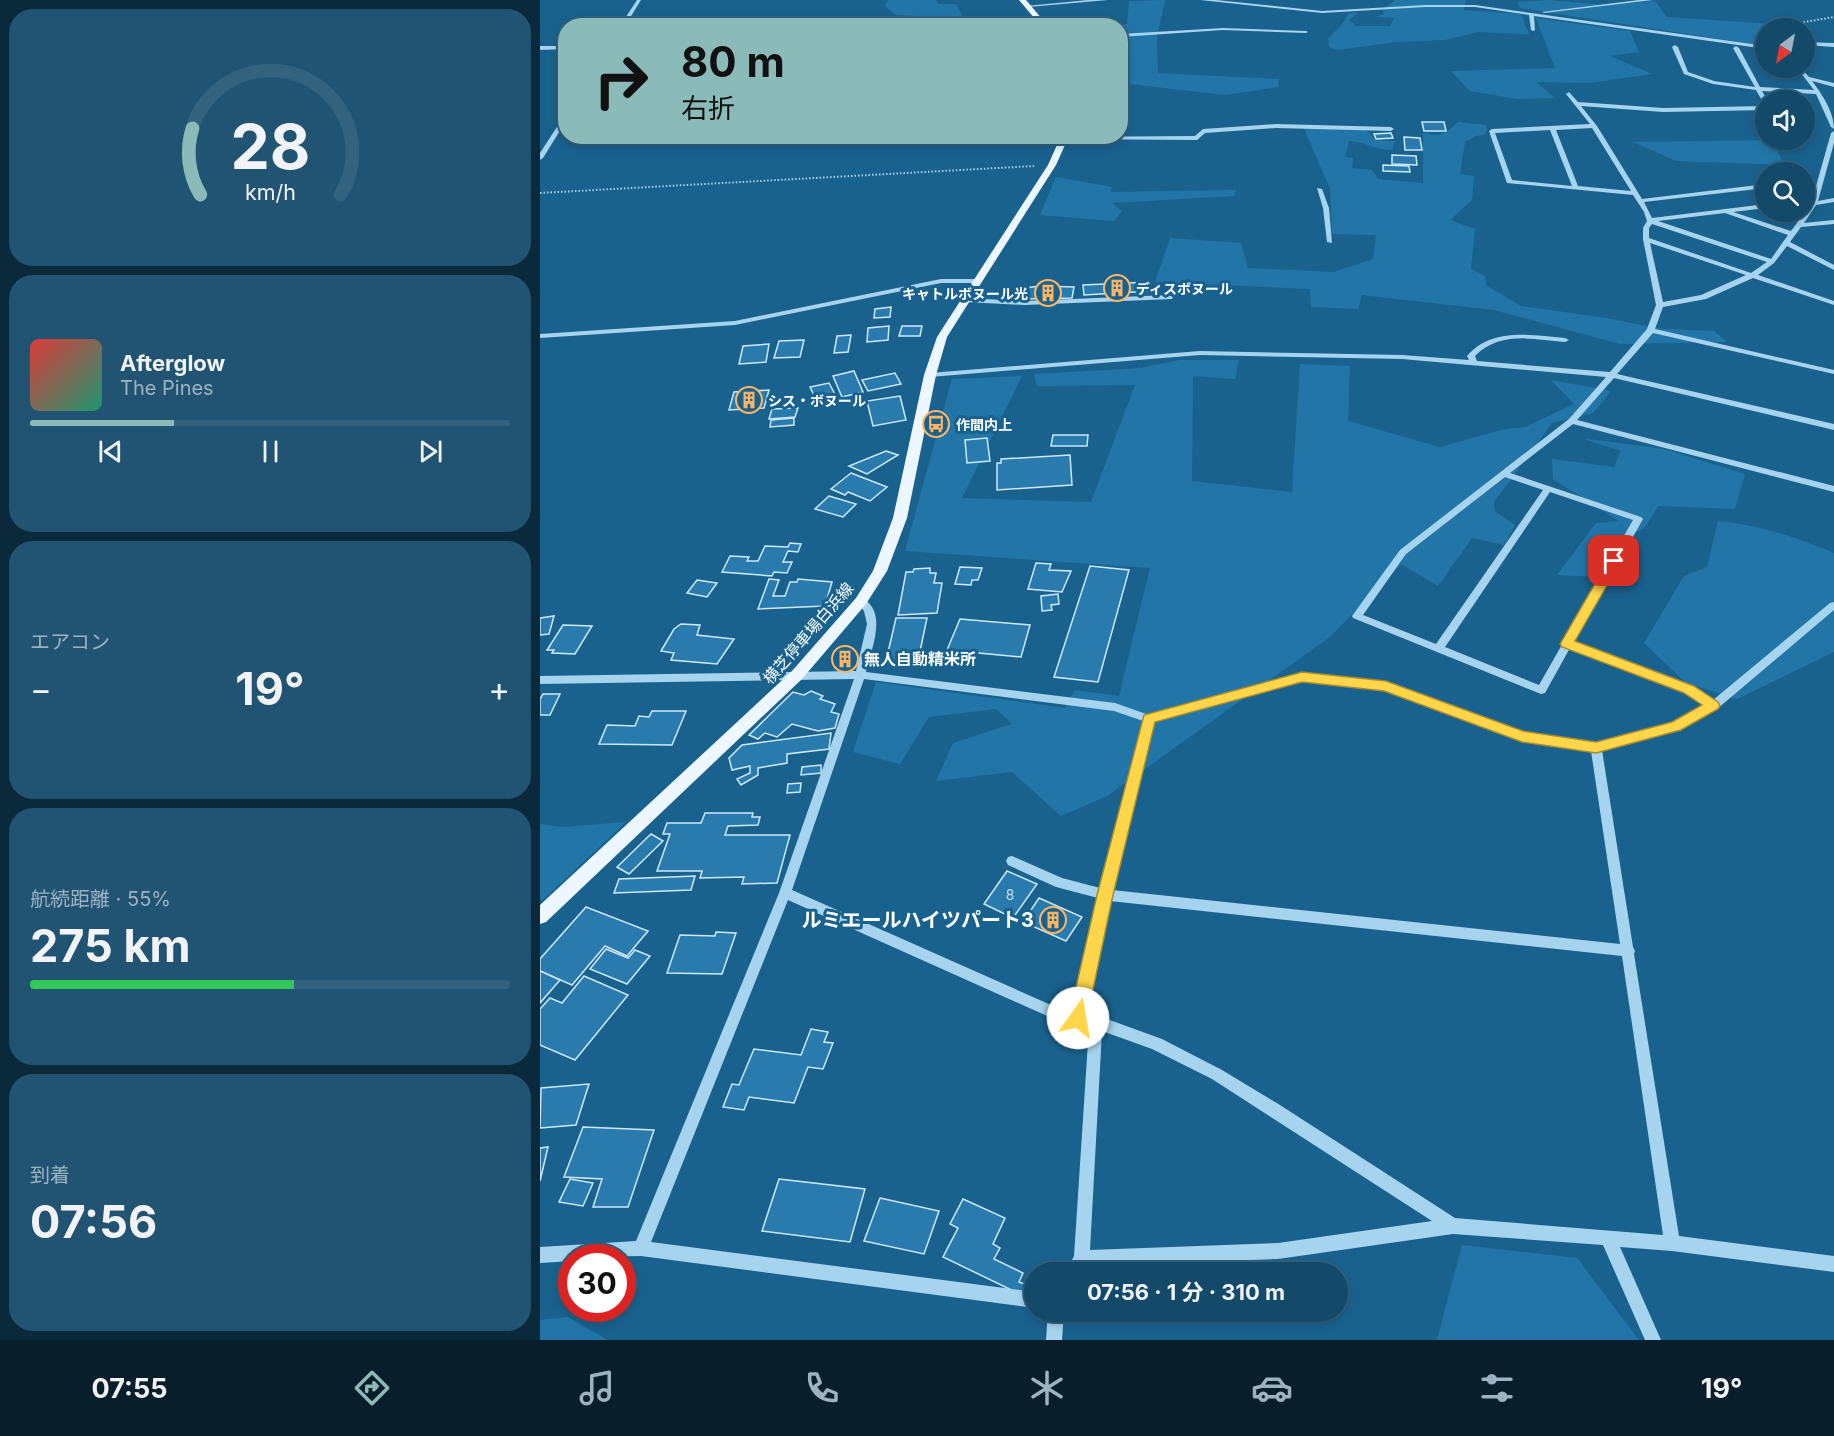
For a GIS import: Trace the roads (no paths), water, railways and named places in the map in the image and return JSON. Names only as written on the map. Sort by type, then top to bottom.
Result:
[{"type":"main road","points":[[1022,0],[1038,18]]},
{"type":"main road","name":"横芝停車場白浜線","points":[[540,916],[797,675],[861,601],[880,571],[900,518],[930,375],[942,337],[1052,165],[1062,144]]},
{"type":"street","points":[[627,18],[639,0]]},
{"type":"street","points":[[1028,6],[1106,0]]},
{"type":"street","points":[[1202,0],[1322,12],[1448,6],[1530,13],[1755,46]]},
{"type":"street","points":[[1519,6],[1530,13],[1651,0]]},
{"type":"street","points":[[1530,13],[1533,30]]},
{"type":"street","points":[[1128,35],[1203,30],[1306,32]]},
{"type":"street","points":[[1815,44],[1834,45]]},
{"type":"street","points":[[540,48],[558,47]]},
{"type":"street","points":[[1675,47],[1686,73],[1690,75],[1727,84],[1818,92]]},
{"type":"street","points":[[1736,48],[1759,90]]},
{"type":"street","points":[[1808,78],[1818,92],[1834,127]]},
{"type":"street","points":[[1810,78],[1834,85]]},
{"type":"street","points":[[1569,94],[1594,126],[1650,221],[1772,262]]},
{"type":"street","points":[[1577,104],[1663,110],[1755,108]]},
{"type":"street","points":[[1128,137],[1197,138],[1203,131],[1276,126],[1391,129]]},
{"type":"street","points":[[1594,126],[1492,131],[1509,182],[1634,193]]},
{"type":"street","points":[[540,158],[558,128]]},
{"type":"street","points":[[1552,128],[1576,188]]},
{"type":"street","points":[[1815,187],[1834,133]]},
{"type":"street","points":[[1640,201],[1755,187]]},
{"type":"street","points":[[1319,189],[1326,208],[1330,242]]},
{"type":"street","points":[[1815,201],[1834,200]]},
{"type":"street","points":[[1650,221],[1755,207]]},
{"type":"street","points":[[1724,211],[1792,234]]},
{"type":"street","points":[[1504,474],[1638,519],[1541,690],[1357,616],[1402,552],[1572,421],[1651,330],[1660,305],[1646,239],[1646,228],[1650,221]]},
{"type":"street","points":[[1660,305],[1703,297],[1751,276],[1772,262],[1800,222]]},
{"type":"street","points":[[1799,225],[1834,222]]},
{"type":"street","points":[[1646,239],[1834,303]]},
{"type":"street","points":[[1786,243],[1834,268]]},
{"type":"street","points":[[540,336],[735,323],[941,281],[977,281]]},
{"type":"street","points":[[965,300],[1025,303],[1169,297]]},
{"type":"street","points":[[1651,330],[1834,372]]},
{"type":"street","points":[[1474,363],[1472,356],[1479,345],[1492,339],[1505,336],[1565,340]]},
{"type":"street","points":[[930,375],[1200,353],[1402,357],[1612,375],[1834,427]]},
{"type":"street","points":[[1572,421],[1834,489]]},
{"type":"street","points":[[1438,649],[1548,489]]},
{"type":"street","points":[[641,1248],[785,893],[861,675],[872,624],[869,610],[861,601]]},
{"type":"street","points":[[540,680],[861,675],[1115,707],[1149,719],[1302,677],[1386,686],[1522,737],[1596,747],[1676,726],[1713,706],[1834,605]]},
{"type":"street","points":[[1567,644],[1689,689],[1713,706]]},
{"type":"street","points":[[1078,1018],[1105,895],[1149,719]]},
{"type":"street","points":[[1596,747],[1672,1243]]},
{"type":"street","points":[[1012,861],[1060,883],[1105,895],[1629,951]]},
{"type":"street","points":[[785,893],[1059,1015],[1096,1021],[1179,1052],[1246,1091],[1454,1226]]},
{"type":"street","points":[[1078,1262],[1096,1021]]},
{"type":"street","points":[[1121,1262],[1278,1251],[1454,1226],[1672,1243],[1834,1264]]},
{"type":"street","points":[[1608,1238],[1653,1340]]},
{"type":"street","points":[[540,1255],[641,1248],[1024,1299]]},
{"type":"street","points":[[1054,1340],[1055,1322]]},
{"type":"place","name":"ディスボヌール","points":[[1117,288]]},
{"type":"place","name":"キャトルボヌール光","points":[[1048,293]]},
{"type":"place","name":"シス・ボヌール","points":[[749,400]]},
{"type":"place","name":"作間内上","points":[[936,424]]},
{"type":"place","name":"無人自動精米所","points":[[845,659]]},
{"type":"place","name":"ルミエールハイツパート3","points":[[1053,920]]}]
